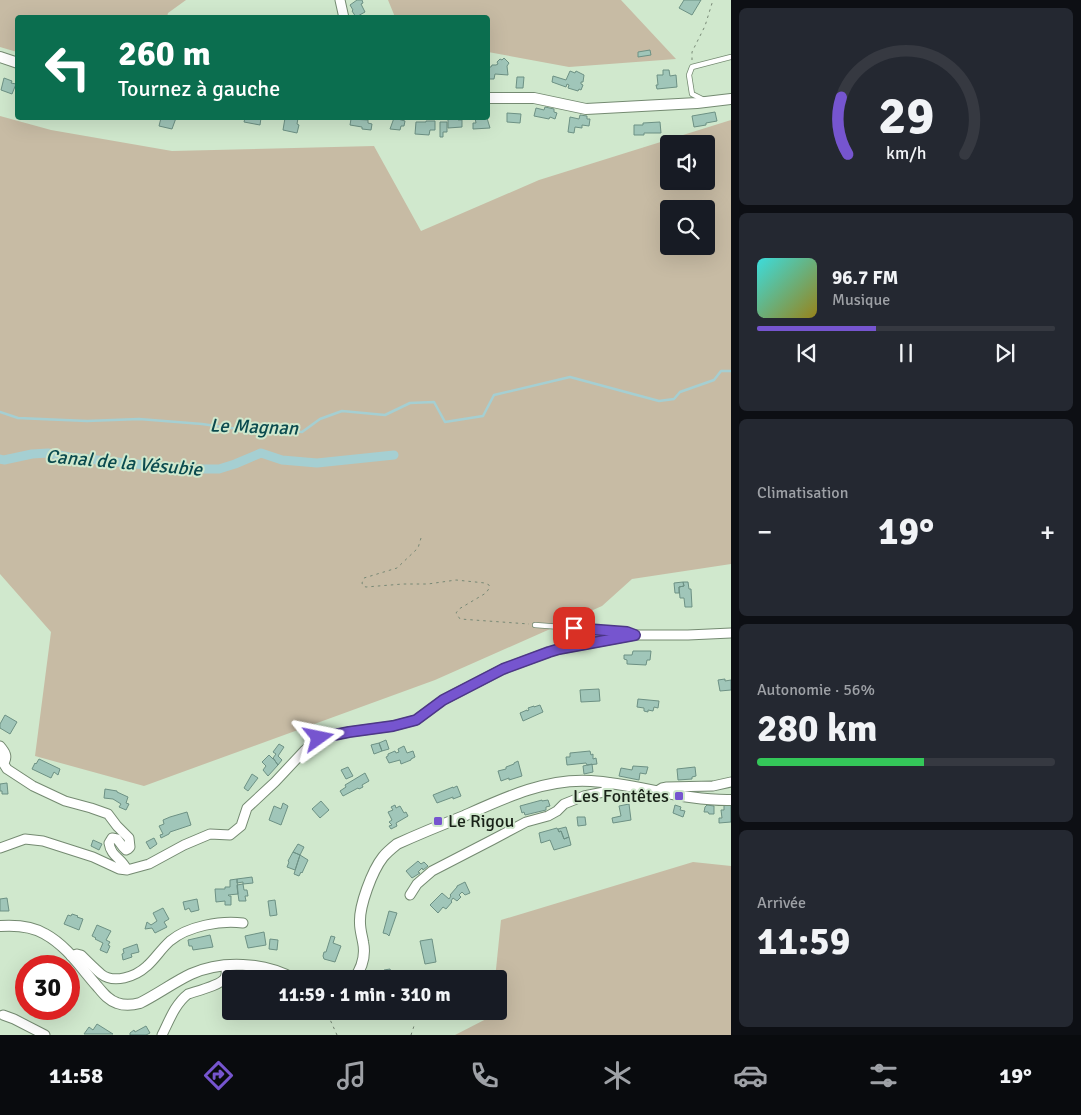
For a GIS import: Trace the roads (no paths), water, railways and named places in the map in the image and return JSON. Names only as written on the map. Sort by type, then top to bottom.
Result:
[{"type":"street","points":[[340,0],[343,15]]},
{"type":"street","points":[[0,57],[15,62]]},
{"type":"street","points":[[490,98],[534,98],[586,109],[731,99]]},
{"type":"street","points":[[0,848],[25,839],[43,841],[93,857],[119,869],[127,870],[149,864],[210,834],[230,834],[241,826],[247,808],[319,738],[393,726],[416,720],[443,700],[503,669],[559,649],[635,635],[731,633]]},
{"type":"street","points":[[0,746],[6,753],[6,760],[2,764],[6,769],[65,802],[108,814],[129,838],[130,847],[126,850],[118,839],[112,838],[109,844],[112,852],[124,864],[127,870]]},
{"type":"street","points":[[360,970],[364,960],[364,946],[360,931],[362,906],[377,865],[390,849],[406,840],[524,790],[572,781],[610,783],[694,797],[731,800]]},
{"type":"street","points":[[657,791],[667,787],[713,786],[731,782]]},
{"type":"street","points":[[410,895],[417,884],[432,871],[522,824],[548,816],[564,804],[584,796],[604,792],[610,783]]},
{"type":"street","points":[[74,955],[81,955],[102,975],[122,978],[137,973],[147,966],[170,941],[180,934],[199,927],[229,921],[243,923]]},
{"type":"street","points":[[0,926],[28,927],[45,933],[70,955]]},
{"type":"street","points":[[80,967],[106,997],[119,1004],[126,1005],[140,1003],[194,973],[204,970],[242,965],[258,966],[271,970]]},
{"type":"street","points":[[162,1035],[173,1013],[185,997],[188,994],[222,982],[227,972],[226,966]]},
{"type":"street","points":[[3,1015],[45,1035]]},
{"type":"lane","points":[[708,102],[692,94],[689,75],[692,67],[731,57]]},
{"type":"lane","points":[[535,625],[627,632],[635,635]]},
{"type":"waterway","name":"Le Magnan","points":[[0,412],[18,418],[87,421],[139,419],[230,428],[302,432],[320,419],[342,411],[385,415],[410,403],[434,402],[445,422],[483,416],[494,395],[570,377],[659,401],[674,399],[680,392],[714,380],[721,371],[731,371]]},
{"type":"waterway","name":"Canal de la Vésubie","points":[[0,459],[48,453],[69,457],[183,469],[219,469],[261,453],[282,460],[317,463],[394,455]]},
{"type":"place","name":"Les Fontêtes","points":[[679,796]]},
{"type":"place","name":"Le Rigou","points":[[438,821]]}]
